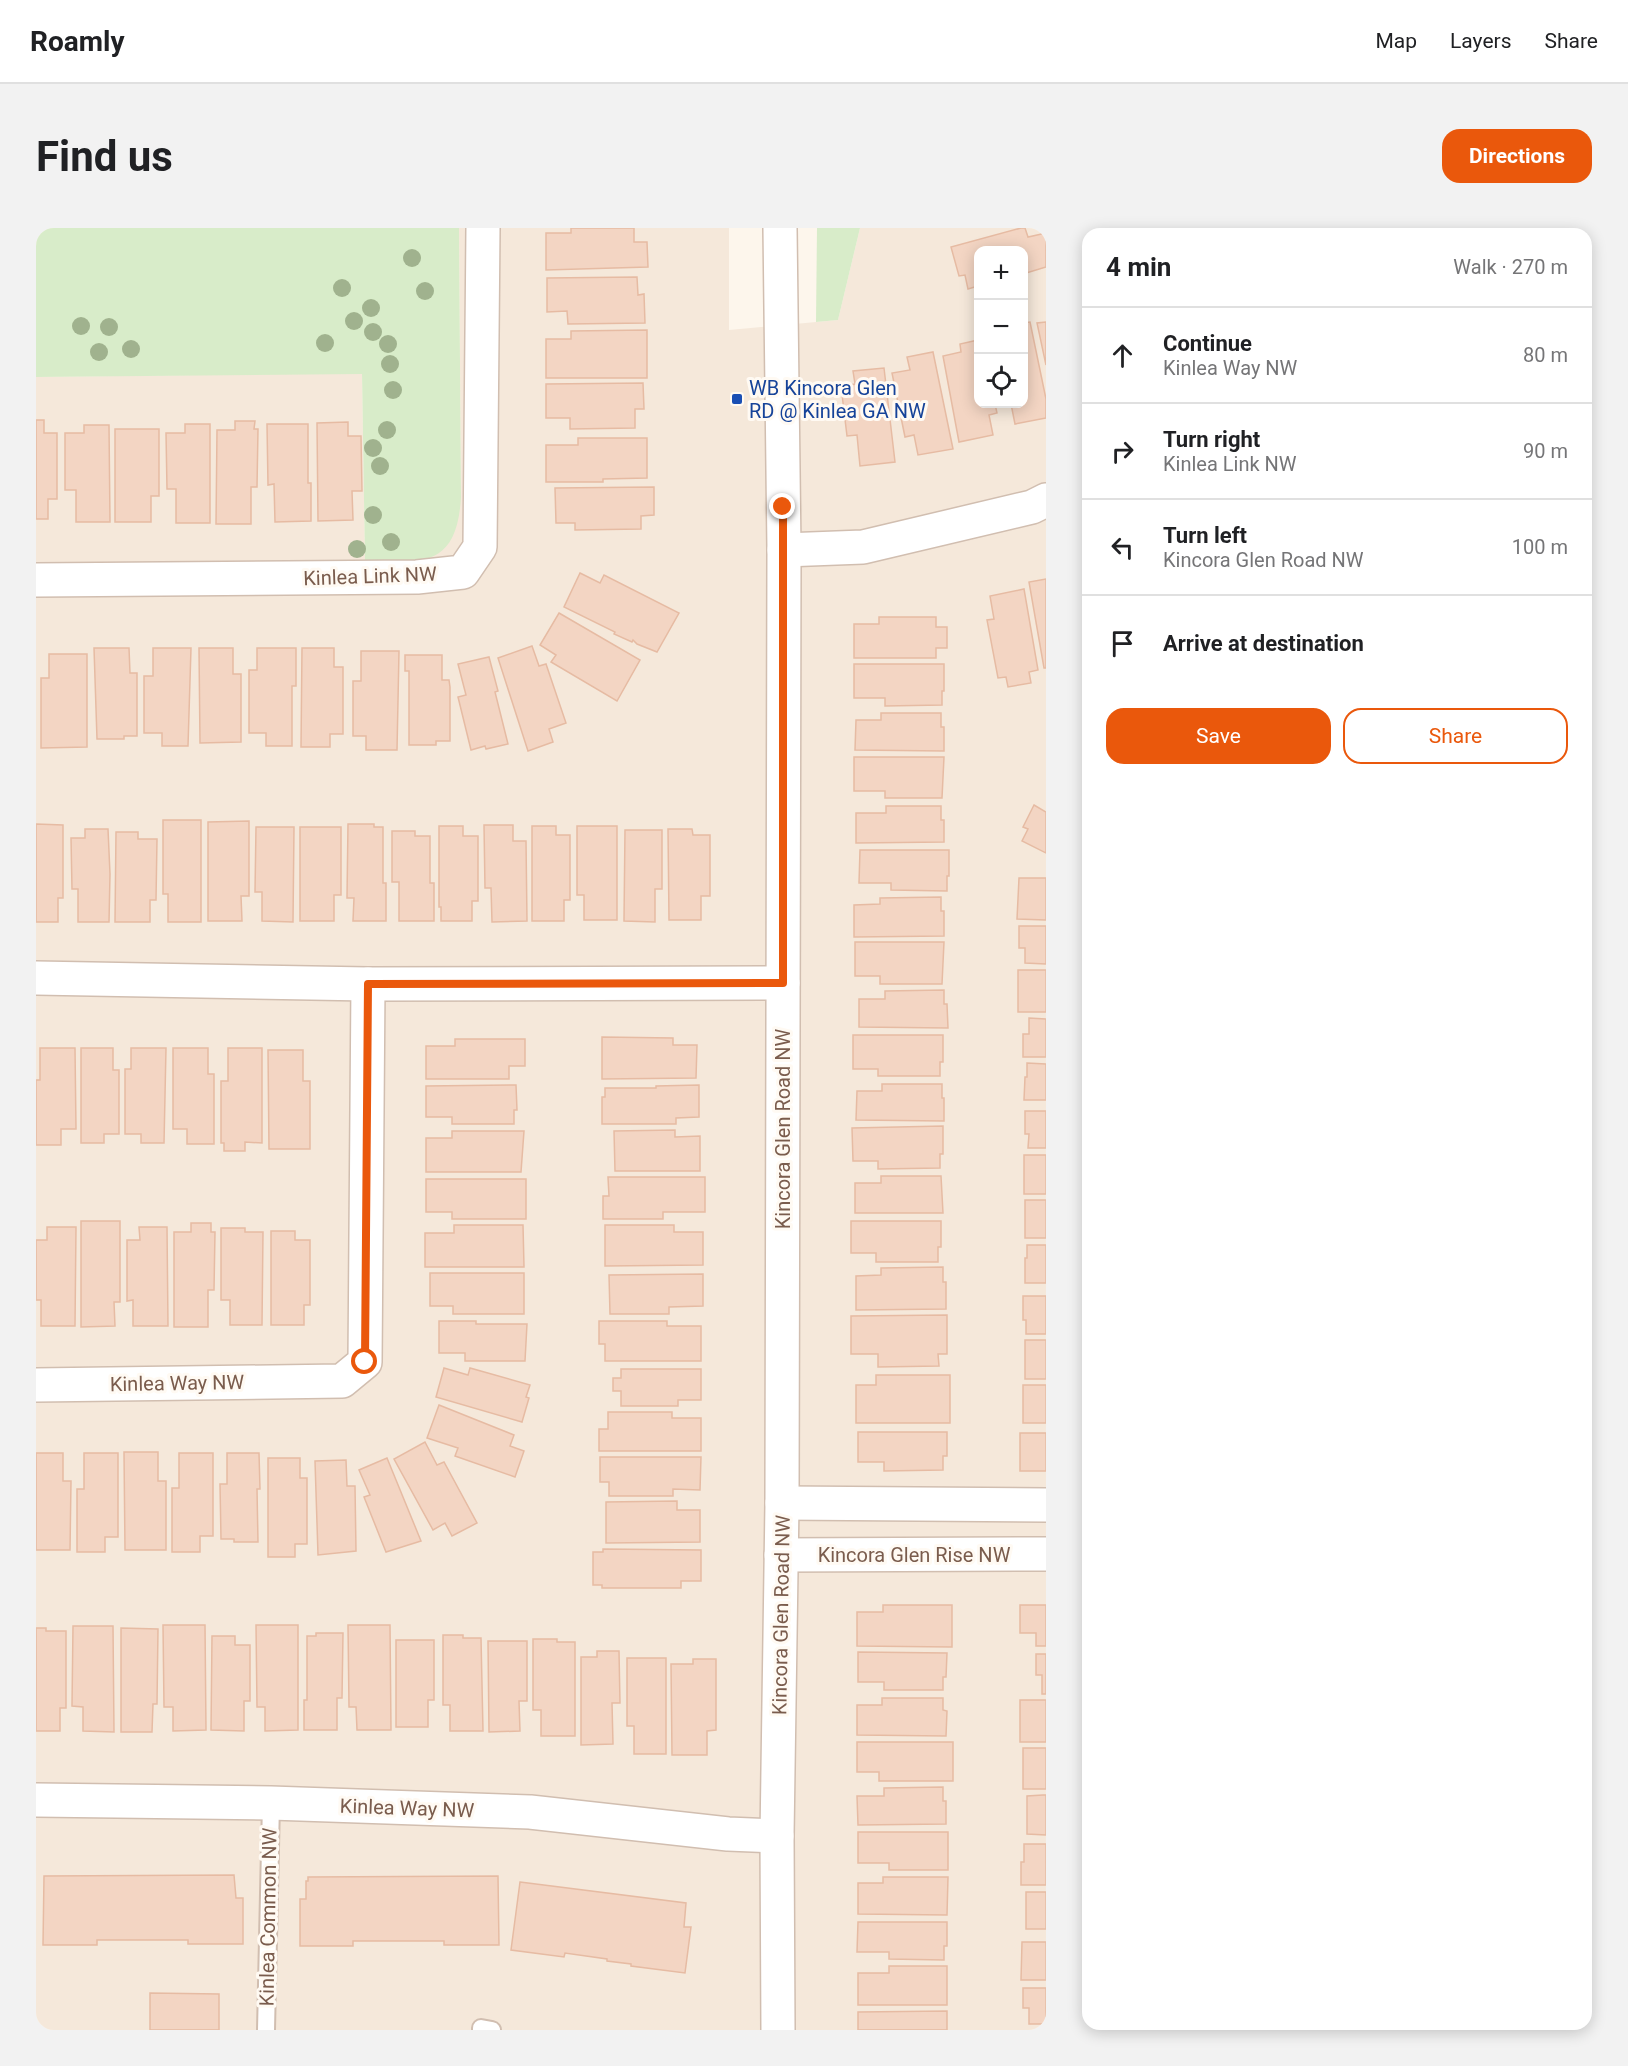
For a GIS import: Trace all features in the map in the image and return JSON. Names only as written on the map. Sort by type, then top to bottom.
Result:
[{"type":"street","name":"Kinlea Link NW","points":[[36,580],[417,578],[463,572],[480,547],[483,228]]},
{"type":"street","name":"Kincora Glen Road NW","points":[[778,2030],[777,1836],[782,1503],[784,550],[780,228]]},
{"type":"street","points":[[784,550],[863,547],[1032,507],[1046,500]]},
{"type":"street","points":[[36,978],[368,984],[783,983]]},
{"type":"street","name":"Kinlea Way NW","points":[[36,1385],[342,1381],[365,1362],[368,984]]},
{"type":"street","points":[[782,1503],[1046,1505]]},
{"type":"street","name":"Kincora Glen Rise NW","points":[[781,1555],[1046,1554]]},
{"type":"street","name":"Kinlea Way NW","points":[[36,1800],[271,1803],[530,1812],[728,1834],[777,1836]]},
{"type":"lane","name":"Kinlea Common NW","points":[[266,2030],[271,1803]]},
{"type":"lane","points":[[481,2030],[481,2028],[492,2030]]},
{"type":"shaded area","points":[[459,228],[729,228],[729,330],[838,320],[860,228],[1046,228],[1046,2030],[36,2030],[36,377],[362,373],[365,562],[461,497]]},
{"type":"green space","points":[[36,228],[459,228],[461,497],[458,520],[452,537],[444,549],[433,557],[419,561],[365,562],[362,374],[36,377]]},
{"type":"green space","points":[[817,228],[860,228],[838,320],[816,322]]},
{"type":"building","points":[[571,228],[634,228],[634,242],[647,242],[648,267],[546,270],[546,233],[571,233]]},
{"type":"building","points":[[1025,228],[1028,237],[1046,233],[1046,267],[1028,272],[1028,246],[974,246],[974,287],[968,289],[965,275],[959,276],[951,247]]},
{"type":"building","points":[[637,277],[638,295],[644,294],[645,323],[568,324],[567,311],[547,312],[547,278]]},
{"type":"building","points":[[1028,322],[1030,322],[1046,399],[1046,418],[1015,424],[1012,408],[1028,408]]},
{"type":"building","points":[[1046,322],[1046,365],[1037,323]]},
{"type":"building","points":[[647,330],[647,378],[546,378],[546,339],[571,339],[571,331]]},
{"type":"building","points":[[974,341],[974,408],[996,408],[997,413],[989,415],[993,435],[959,442],[943,356],[961,352],[960,344]]},
{"type":"building","points":[[933,352],[953,449],[918,455],[914,435],[905,437],[892,373],[910,370],[907,357]]},
{"type":"building","points":[[884,368],[895,462],[860,466],[857,435],[847,436],[841,386],[855,384],[853,371]]},
{"type":"building","points":[[643,383],[644,409],[635,409],[635,428],[570,429],[570,418],[546,418],[546,384]]},
{"type":"building","points":[[36,420],[44,420],[44,433],[57,433],[57,499],[48,499],[48,519],[36,519]]},
{"type":"building","points":[[235,421],[255,421],[254,429],[258,429],[257,487],[251,487],[251,524],[216,524],[217,430],[235,430]]},
{"type":"building","points":[[348,422],[348,436],[361,436],[362,491],[352,491],[353,520],[318,521],[317,423]]},
{"type":"building","points":[[185,424],[210,424],[210,523],[176,523],[176,489],[167,489],[166,433],[185,433]]},
{"type":"building","points":[[267,424],[308,424],[308,483],[311,483],[311,521],[275,522],[274,484],[268,485]]},
{"type":"building","points":[[84,425],[109,425],[110,522],[76,522],[76,490],[65,490],[65,433],[84,433]]},
{"type":"building","points":[[115,429],[159,429],[159,496],[151,496],[151,522],[115,522]]},
{"type":"building","points":[[578,438],[647,438],[647,478],[603,479],[603,482],[546,482],[546,445],[578,445]]},
{"type":"building","points":[[654,487],[654,515],[641,516],[641,529],[575,530],[575,523],[556,523],[555,488]]},
{"type":"building","points":[[580,573],[600,583],[604,575],[679,613],[657,652],[633,640],[632,642],[614,634],[615,632],[564,607]]},
{"type":"building","points":[[1046,579],[1046,668],[1044,668],[1029,582]]},
{"type":"building","points":[[1024,589],[1038,670],[1029,672],[1031,683],[1008,687],[1006,677],[998,678],[987,620],[994,619],[990,596]]},
{"type":"building","points":[[559,613],[640,660],[617,701],[551,662],[556,655],[540,645]]},
{"type":"building","points":[[879,617],[936,617],[936,627],[947,627],[947,648],[936,648],[936,658],[854,658],[854,624],[879,624]]},
{"type":"building","points":[[532,646],[539,666],[546,664],[566,723],[549,729],[553,742],[528,751],[498,658]]},
{"type":"building","points":[[94,648],[129,648],[130,673],[137,673],[137,736],[124,736],[124,739],[97,739]]},
{"type":"building","points":[[153,648],[191,648],[188,746],[162,746],[162,733],[144,733],[144,676],[153,676]]},
{"type":"building","points":[[199,648],[233,648],[233,674],[241,674],[241,742],[200,743]]},
{"type":"building","points":[[257,648],[296,648],[296,686],[292,686],[292,746],[266,746],[266,733],[249,733],[249,670],[257,670]]},
{"type":"building","points":[[302,648],[334,648],[334,667],[343,667],[343,734],[330,734],[330,747],[301,747]]},
{"type":"building","points":[[361,651],[399,651],[397,750],[366,750],[366,736],[353,736],[353,681],[361,681]]},
{"type":"building","points":[[49,654],[87,654],[87,747],[41,748],[41,678],[49,678]]},
{"type":"building","points":[[405,655],[442,655],[442,680],[449,680],[450,687],[450,741],[436,741],[436,745],[409,745],[409,671],[405,671]]},
{"type":"building","points":[[489,657],[508,744],[471,750],[458,697],[466,695],[458,664]]},
{"type":"building","points":[[854,664],[944,664],[942,705],[885,706],[885,698],[854,698]]},
{"type":"building","points":[[881,713],[941,713],[941,727],[944,727],[944,751],[855,750],[856,720],[881,720]]},
{"type":"building","points":[[854,757],[944,757],[942,798],[885,798],[885,791],[854,791]]},
{"type":"building","points":[[1034,805],[1046,812],[1046,853],[1022,841],[1028,829],[1023,827]]},
{"type":"building","points":[[886,806],[941,806],[941,820],[944,820],[944,842],[856,843],[856,813],[886,813]]},
{"type":"building","points":[[163,820],[201,820],[201,922],[168,922],[168,894],[163,894]]},
{"type":"building","points":[[249,821],[249,896],[241,896],[242,921],[208,921],[208,822]]},
{"type":"building","points":[[36,824],[63,825],[63,898],[58,898],[58,922],[36,922]]},
{"type":"building","points":[[348,824],[374,824],[374,827],[383,827],[386,921],[353,921],[354,898],[347,898]]},
{"type":"building","points":[[484,825],[513,825],[513,841],[526,841],[527,921],[492,922],[491,888],[485,888]]},
{"type":"building","points":[[439,826],[463,826],[463,836],[478,836],[478,901],[472,901],[472,921],[441,921]]},
{"type":"building","points":[[532,826],[556,826],[556,835],[570,835],[570,900],[564,900],[564,921],[532,921]]},
{"type":"building","points":[[577,826],[617,826],[617,920],[584,920],[584,895],[577,895]]},
{"type":"building","points":[[256,827],[294,827],[293,922],[262,921],[262,892],[255,892]]},
{"type":"building","points":[[300,827],[341,827],[341,895],[334,895],[334,921],[300,921]]},
{"type":"building","points":[[85,829],[108,829],[109,922],[78,922],[78,889],[72,889],[71,838],[85,838]]},
{"type":"building","points":[[668,829],[692,829],[693,835],[710,835],[710,896],[701,896],[701,920],[669,920]]},
{"type":"building","points":[[625,830],[662,830],[662,889],[655,889],[655,922],[624,921]]},
{"type":"building","points":[[392,831],[415,831],[415,836],[430,836],[430,883],[434,883],[434,921],[399,921],[399,882],[392,882]]},
{"type":"building","points":[[116,832],[138,832],[138,839],[157,839],[156,900],[150,900],[150,922],[115,922]]},
{"type":"building","points":[[860,850],[949,850],[947,891],[891,890],[891,883],[859,883]]},
{"type":"building","points":[[1019,878],[1046,878],[1046,920],[1017,919]]},
{"type":"building","points":[[941,897],[941,911],[944,911],[944,936],[854,937],[854,905],[880,904],[880,898]]},
{"type":"building","points":[[1019,926],[1046,926],[1046,964],[1025,963],[1025,948],[1019,948]]},
{"type":"building","points":[[855,942],[944,942],[942,984],[880,984],[880,976],[855,976]]},
{"type":"building","points":[[1018,970],[1046,970],[1046,1012],[1018,1012]]},
{"type":"building","points":[[944,990],[948,1028],[859,1027],[859,999],[885,999],[885,991]]},
{"type":"building","points":[[1029,1018],[1046,1019],[1046,1057],[1023,1057],[1023,1034],[1029,1034]]},
{"type":"building","points":[[853,1035],[943,1035],[943,1062],[940,1062],[940,1076],[878,1076],[878,1069],[853,1069]]},
{"type":"building","points":[[602,1037],[673,1038],[673,1045],[697,1045],[696,1078],[602,1079]]},
{"type":"building","points":[[455,1039],[525,1039],[525,1066],[509,1066],[509,1079],[426,1079],[426,1046],[455,1046]]},
{"type":"building","points":[[40,1048],[75,1048],[76,1129],[61,1129],[61,1145],[36,1145],[36,1080],[40,1080]]},
{"type":"building","points":[[81,1048],[113,1048],[113,1070],[119,1070],[119,1134],[104,1134],[104,1143],[81,1143]]},
{"type":"building","points":[[131,1048],[166,1048],[164,1143],[141,1143],[141,1134],[125,1134],[125,1069],[131,1069]]},
{"type":"building","points":[[173,1048],[208,1048],[208,1074],[214,1074],[214,1144],[187,1144],[187,1129],[173,1129]]},
{"type":"building","points":[[228,1048],[262,1048],[262,1143],[245,1142],[245,1151],[224,1151],[224,1143],[221,1143],[221,1081],[228,1081]]},
{"type":"building","points":[[268,1050],[303,1050],[303,1081],[310,1081],[310,1149],[269,1149]]},
{"type":"building","points":[[1027,1063],[1046,1064],[1046,1100],[1024,1100]]},
{"type":"building","points":[[882,1084],[942,1084],[944,1121],[856,1120],[857,1091],[882,1091]]},
{"type":"building","points":[[516,1085],[517,1110],[514,1110],[514,1124],[452,1124],[452,1117],[426,1117],[426,1086]]},
{"type":"building","points":[[699,1085],[699,1117],[676,1118],[676,1124],[602,1124],[602,1097],[605,1097],[605,1088]]},
{"type":"building","points":[[1025,1111],[1046,1111],[1046,1148],[1028,1148],[1029,1134],[1025,1134]]},
{"type":"building","points":[[943,1126],[943,1154],[940,1154],[940,1168],[878,1169],[878,1161],[853,1161],[852,1128]]},
{"type":"building","points":[[675,1130],[675,1137],[700,1136],[700,1171],[615,1171],[614,1131]]},
{"type":"building","points":[[452,1131],[524,1131],[521,1172],[426,1172],[426,1138],[452,1138]]},
{"type":"building","points":[[1024,1155],[1046,1155],[1046,1194],[1024,1194]]},
{"type":"building","points":[[881,1176],[941,1176],[943,1213],[855,1213],[855,1183],[881,1183]]},
{"type":"building","points":[[608,1177],[705,1177],[705,1212],[663,1212],[663,1219],[603,1219],[603,1196],[609,1196]]},
{"type":"building","points":[[426,1179],[526,1179],[526,1219],[452,1219],[452,1212],[426,1212]]},
{"type":"building","points":[[1025,1200],[1046,1200],[1046,1238],[1025,1238]]},
{"type":"building","points":[[81,1221],[120,1221],[120,1302],[114,1302],[115,1326],[81,1327]]},
{"type":"building","points":[[851,1221],[941,1221],[941,1247],[938,1247],[938,1262],[876,1262],[876,1253],[851,1253]]},
{"type":"building","points":[[191,1223],[211,1223],[211,1232],[215,1232],[214,1290],[208,1290],[208,1327],[174,1327],[174,1232],[191,1232]]},
{"type":"building","points":[[454,1225],[523,1225],[524,1267],[425,1267],[425,1233],[454,1233]]},
{"type":"building","points":[[605,1225],[674,1225],[674,1232],[703,1232],[703,1265],[605,1266]]},
{"type":"building","points":[[47,1227],[76,1227],[75,1326],[41,1326],[41,1300],[36,1300],[36,1240],[47,1240]]},
{"type":"building","points":[[139,1227],[167,1227],[168,1326],[133,1326],[133,1300],[127,1301],[127,1240],[140,1240]]},
{"type":"building","points":[[221,1228],[245,1228],[245,1232],[263,1232],[262,1325],[230,1325],[230,1300],[221,1300]]},
{"type":"building","points":[[271,1231],[295,1231],[295,1240],[310,1240],[310,1305],[304,1305],[304,1325],[271,1325]]},
{"type":"building","points":[[1027,1245],[1046,1245],[1046,1283],[1025,1283]]},
{"type":"building","points":[[943,1267],[943,1282],[946,1282],[946,1309],[856,1310],[856,1276],[881,1275],[881,1268]]},
{"type":"building","points":[[430,1273],[524,1273],[524,1314],[453,1314],[453,1306],[430,1306]]},
{"type":"building","points":[[703,1274],[703,1306],[669,1307],[669,1314],[610,1314],[609,1275]]},
{"type":"building","points":[[1023,1296],[1046,1296],[1046,1334],[1026,1334],[1026,1320],[1023,1320]]},
{"type":"building","points":[[947,1315],[947,1354],[938,1354],[939,1366],[878,1367],[878,1354],[851,1354],[851,1316]]},
{"type":"building","points":[[439,1321],[527,1324],[525,1361],[465,1361],[465,1353],[439,1353]]},
{"type":"building","points":[[599,1321],[667,1321],[667,1326],[701,1326],[701,1361],[605,1361],[605,1344],[599,1344]]},
{"type":"building","points":[[1025,1340],[1046,1340],[1046,1379],[1025,1379]]},
{"type":"building","points":[[444,1368],[468,1375],[470,1368],[530,1385],[522,1422],[436,1397]]},
{"type":"building","points":[[621,1369],[701,1369],[701,1400],[678,1400],[678,1406],[621,1406],[621,1391],[613,1391],[613,1378],[621,1378]]},
{"type":"building","points":[[876,1375],[950,1375],[950,1423],[856,1423],[856,1385],[876,1385]]},
{"type":"building","points":[[1023,1385],[1046,1385],[1046,1423],[1023,1423]]},
{"type":"building","points":[[439,1405],[514,1435],[510,1446],[524,1451],[515,1477],[455,1456],[458,1448],[427,1438]]},
{"type":"building","points":[[608,1412],[672,1412],[672,1418],[701,1418],[701,1451],[599,1451],[599,1429],[608,1429]]},
{"type":"building","points":[[858,1432],[947,1432],[947,1456],[943,1456],[943,1470],[884,1471],[884,1462],[858,1462]]},
{"type":"building","points":[[1020,1433],[1046,1433],[1046,1471],[1020,1471]]},
{"type":"building","points":[[425,1442],[437,1465],[444,1462],[477,1523],[452,1536],[445,1523],[433,1530],[394,1459]]},
{"type":"building","points":[[124,1452],[158,1452],[158,1481],[166,1481],[166,1550],[125,1550]]},
{"type":"building","points":[[36,1453],[63,1453],[63,1481],[71,1481],[70,1550],[36,1550]]},
{"type":"building","points":[[84,1453],[118,1453],[118,1537],[105,1537],[105,1552],[77,1552],[77,1489],[84,1489]]},
{"type":"building","points":[[179,1453],[213,1453],[213,1536],[200,1536],[200,1552],[172,1552],[172,1488],[179,1488]]},
{"type":"building","points":[[227,1453],[259,1453],[258,1542],[234,1542],[234,1539],[221,1539],[220,1484],[227,1484]]},
{"type":"building","points":[[600,1457],[701,1457],[700,1490],[673,1489],[673,1496],[609,1496],[609,1482],[600,1482]]},
{"type":"building","points":[[268,1458],[300,1458],[300,1478],[307,1478],[307,1544],[295,1544],[295,1557],[268,1557]]},
{"type":"building","points":[[387,1458],[421,1541],[386,1552],[364,1497],[370,1495],[359,1470]]},
{"type":"building","points":[[346,1460],[347,1486],[355,1486],[356,1551],[318,1555],[315,1461]]},
{"type":"building","points":[[677,1501],[677,1510],[700,1510],[700,1542],[606,1543],[606,1502]]},
{"type":"building","points":[[603,1549],[701,1550],[701,1581],[681,1581],[681,1588],[602,1588],[602,1585],[593,1585],[593,1552],[603,1552]]},
{"type":"building","points":[[883,1605],[952,1605],[952,1647],[857,1646],[857,1612],[883,1612]]},
{"type":"building","points":[[1020,1605],[1046,1605],[1046,1646],[1036,1646],[1036,1633],[1020,1633]]},
{"type":"building","points":[[163,1625],[205,1625],[206,1730],[173,1731],[173,1707],[164,1707]]},
{"type":"building","points":[[256,1625],[298,1625],[298,1730],[265,1731],[265,1707],[257,1707]]},
{"type":"building","points":[[348,1625],[390,1625],[391,1730],[357,1730],[356,1707],[349,1707]]},
{"type":"building","points":[[73,1626],[113,1626],[114,1732],[83,1731],[83,1707],[72,1706]]},
{"type":"building","points":[[36,1628],[46,1628],[46,1631],[66,1631],[66,1708],[60,1708],[60,1731],[36,1731]]},
{"type":"building","points":[[121,1628],[158,1629],[157,1704],[153,1704],[152,1732],[121,1732]]},
{"type":"building","points":[[316,1633],[343,1633],[342,1698],[337,1698],[337,1730],[304,1730],[304,1700],[307,1700],[307,1636],[316,1636]]},
{"type":"building","points":[[443,1635],[481,1638],[483,1731],[450,1731],[450,1705],[443,1705]]},
{"type":"building","points":[[212,1636],[235,1636],[235,1645],[250,1645],[250,1701],[244,1701],[244,1731],[211,1730]]},
{"type":"building","points":[[533,1639],[575,1642],[575,1736],[541,1736],[541,1710],[533,1710]]},
{"type":"building","points":[[396,1640],[434,1640],[434,1700],[428,1700],[428,1727],[396,1727]]},
{"type":"building","points":[[488,1641],[527,1641],[527,1701],[519,1701],[520,1731],[489,1732]]},
{"type":"building","points":[[597,1651],[619,1651],[620,1703],[612,1703],[613,1744],[581,1745],[581,1657],[597,1657]]},
{"type":"building","points":[[858,1652],[947,1653],[943,1690],[884,1690],[884,1682],[858,1682]]},
{"type":"building","points":[[1036,1654],[1046,1654],[1046,1694],[1042,1694],[1042,1675],[1036,1675]]},
{"type":"building","points":[[627,1658],[666,1658],[666,1754],[634,1754],[634,1726],[627,1726]]},
{"type":"building","points":[[693,1659],[716,1659],[716,1730],[707,1731],[707,1755],[672,1755],[671,1664],[693,1664]]},
{"type":"building","points":[[882,1698],[943,1698],[943,1710],[947,1711],[946,1736],[857,1735],[857,1705],[882,1705]]},
{"type":"building","points":[[1020,1700],[1046,1700],[1046,1742],[1020,1742]]},
{"type":"building","points":[[857,1742],[953,1742],[953,1781],[879,1781],[879,1772],[857,1772]]},
{"type":"building","points":[[1023,1748],[1046,1748],[1046,1789],[1023,1789]]},
{"type":"building","points":[[943,1787],[943,1801],[946,1801],[946,1824],[858,1825],[857,1796],[884,1796],[884,1788]]},
{"type":"building","points":[[1046,1795],[1046,1835],[1027,1834],[1027,1796]]},
{"type":"building","points":[[858,1832],[948,1832],[948,1870],[889,1870],[889,1863],[858,1863]]},
{"type":"building","points":[[1024,1844],[1046,1844],[1046,1885],[1021,1885]]},
{"type":"building","points":[[234,1875],[236,1898],[243,1898],[243,1944],[188,1944],[188,1940],[97,1940],[97,1945],[43,1945],[44,1876]]},
{"type":"building","points":[[498,1876],[499,1945],[444,1945],[444,1941],[353,1941],[353,1946],[300,1946],[300,1899],[306,1899],[308,1877]]},
{"type":"building","points":[[883,1877],[948,1877],[947,1915],[858,1914],[858,1883],[883,1883]]},
{"type":"building","points":[[520,1882],[686,1903],[684,1927],[691,1927],[685,1973],[631,1966],[631,1964],[607,1961],[607,1959],[565,1953],[564,1957],[511,1950]]},
{"type":"building","points":[[1026,1892],[1046,1892],[1046,1929],[1026,1929]]},
{"type":"building","points":[[858,1922],[947,1922],[947,1946],[944,1946],[944,1960],[889,1959],[889,1952],[857,1952]]},
{"type":"building","points":[[1022,1942],[1046,1942],[1046,1980],[1021,1980]]},
{"type":"building","points":[[889,1966],[947,1966],[947,2005],[858,2005],[858,1973],[889,1973]]},
{"type":"building","points":[[1023,1988],[1046,1988],[1046,2024],[1029,2024],[1029,2008],[1023,2008]]},
{"type":"building","points":[[150,1993],[219,1994],[219,2030],[150,2030]]},
{"type":"building","points":[[947,2011],[947,2030],[858,2030],[858,2012]]},
{"type":"place","name":"WB Kincora Glen RD @ Kinlea GA NW","points":[[737,399]]},
{"type":"route","points":[[365,1362],[368,984],[783,983],[783,507]]}]
